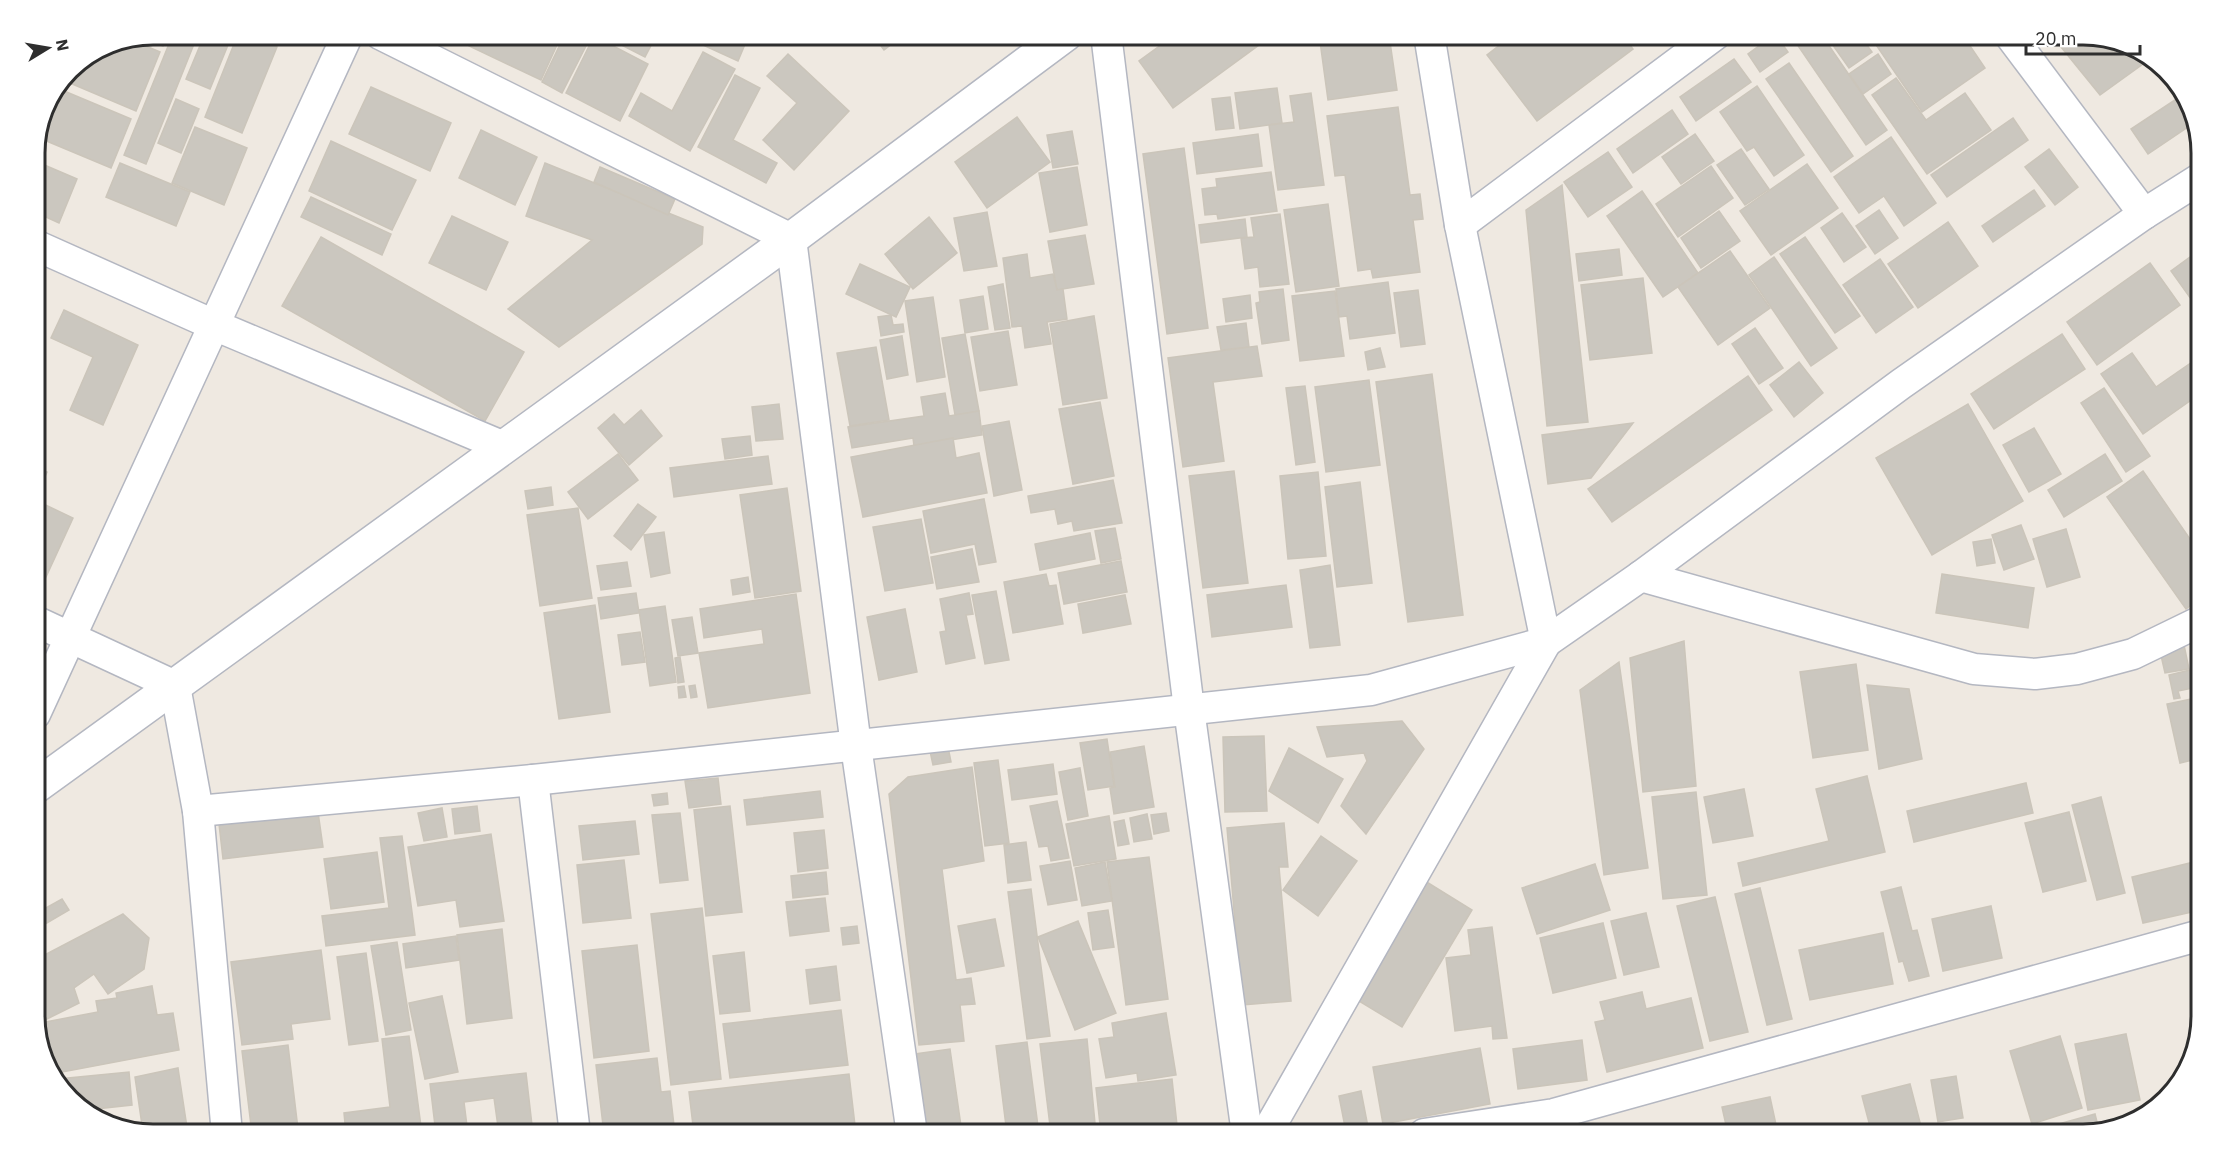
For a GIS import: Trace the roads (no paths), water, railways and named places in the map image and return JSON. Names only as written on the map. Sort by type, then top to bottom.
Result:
[{"type":"street","points":[[45,693],[343,45]]},
{"type":"street","points":[[402,45],[791,239]]},
{"type":"street","points":[[45,780],[791,239],[1051,45]]},
{"type":"street","points":[[1107,45],[1189,709],[1246,1124]]},
{"type":"street","points":[[1272,1124],[1546,642],[1460,225],[1431,45]]},
{"type":"street","points":[[1460,225],[1701,45]]},
{"type":"street","points":[[2017,45],[2144,214]]},
{"type":"street","points":[[198,812],[533,780],[1371,690],[1546,642],[1641,576],[1901,384],[2144,214],[2191,184]]},
{"type":"street","points":[[791,239],[856,746],[911,1124]]},
{"type":"street","points":[[45,249],[214,325],[504,447]]},
{"type":"street","points":[[1641,576],[1974,669],[2035,674],[2077,669],[2133,654],[2191,626]]},
{"type":"street","points":[[45,625],[175,686]]},
{"type":"street","points":[[175,686],[198,812],[226,1124]]},
{"type":"street","points":[[533,780],[574,1124]]},
{"type":"street","points":[[1489,1124],[1554,1114],[2191,938]]}]
